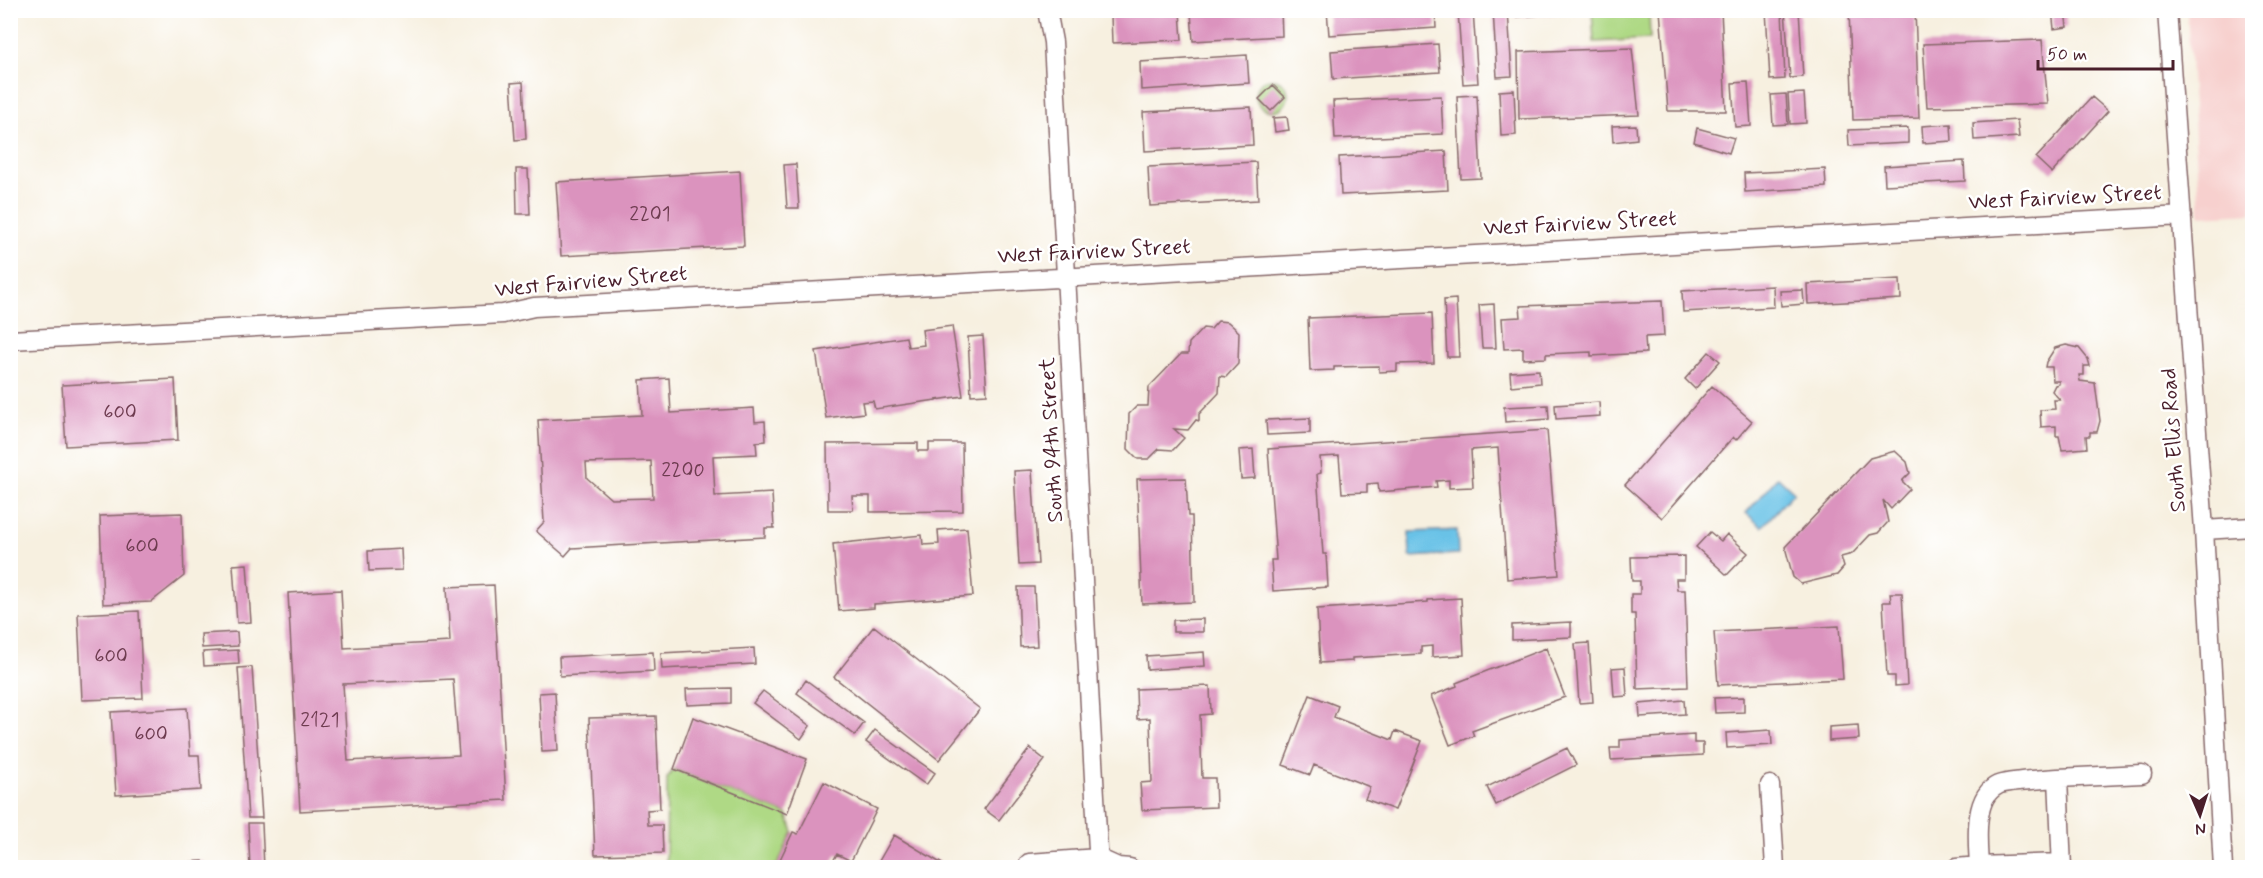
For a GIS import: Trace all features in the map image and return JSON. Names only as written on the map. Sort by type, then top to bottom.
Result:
[{"type":"street","name":"South 94th Street","points":[[1047,10],[1053,42],[1098,863]]},
{"type":"street","name":"South Ellis Road","points":[[2168,10],[2204,530],[2223,867]]},
{"type":"street","name":"West Fairview Street","points":[[10,340],[503,314],[534,307],[2182,216]]},
{"type":"street","points":[[2204,530],[2253,527]]},
{"type":"street","points":[[1979,866],[1977,829],[1983,798],[1998,784],[2058,778],[2142,774]]},
{"type":"street","points":[[1956,867],[2062,865],[2058,778]]},
{"type":"street","points":[[1770,785],[1775,867]]},
{"type":"street","points":[[1029,863],[1098,863],[1130,867]]},
{"type":"shaded area","points":[[2187,11],[2252,11],[2252,213],[2200,216]]},
{"type":"green space","points":[[1592,11],[1649,11],[1650,39],[1594,42]]},
{"type":"green space","points":[[1272,79],[1283,84],[1288,95],[1283,106],[1272,111],[1261,106],[1256,95],[1261,84]]},
{"type":"green space","points":[[674,769],[787,814],[793,832],[776,867],[666,868],[667,778]]},
{"type":"water","points":[[1778,477],[1794,492],[1762,527],[1746,513]]},
{"type":"water","points":[[1457,530],[1458,554],[1410,557],[1409,532]]},
{"type":"building","points":[[1281,10],[1282,36],[1193,41],[1191,12]]},
{"type":"building","points":[[1327,10],[1435,10],[1436,28],[1329,35]]},
{"type":"building","points":[[1473,10],[1478,83],[1463,84],[1458,11]]},
{"type":"building","points":[[1493,10],[1508,10],[1512,76],[1497,77]]},
{"type":"building","points":[[1513,10],[1585,10],[1585,12],[1514,17]]},
{"type":"building","points":[[1660,10],[1721,10],[1726,111],[1668,111]]},
{"type":"building","points":[[1766,10],[1782,10],[1785,79],[1770,80]]},
{"type":"building","points":[[1785,10],[1799,10],[1803,77],[1790,78]]},
{"type":"building","points":[[1849,10],[1915,10],[1919,118],[1853,120]]},
{"type":"building","points":[[2052,10],[2065,10],[2067,27],[2054,29]]},
{"type":"building","points":[[1180,12],[1182,40],[1112,43],[1111,15]]},
{"type":"building","points":[[2042,40],[2048,104],[1927,107],[1923,44]]},
{"type":"building","points":[[1438,44],[1440,72],[1333,79],[1331,51]]},
{"type":"building","points":[[1632,48],[1639,115],[1519,119],[1518,52]]},
{"type":"building","points":[[1247,55],[1249,83],[1141,90],[1140,62]]},
{"type":"building","points":[[523,82],[526,139],[515,140],[511,83]]},
{"type":"building","points":[[1748,82],[1751,126],[1735,127],[1732,83]]},
{"type":"building","points":[[1273,85],[1285,97],[1271,111],[1259,99]]},
{"type":"building","points":[[1514,90],[1516,135],[1501,136],[1499,91]]},
{"type":"building","points":[[1804,93],[1806,123],[1790,124],[1788,94]]},
{"type":"building","points":[[1786,94],[1788,124],[1773,125],[1771,95]]},
{"type":"building","points":[[1477,95],[1481,178],[1461,179],[1457,96]]},
{"type":"building","points":[[1441,96],[1443,134],[1335,139],[1333,101]]},
{"type":"building","points":[[2092,97],[2108,111],[2052,173],[2036,158]]},
{"type":"building","points":[[1251,107],[1253,145],[1145,151],[1143,112]]},
{"type":"building","points":[[1287,117],[1289,130],[1275,132],[1273,118]]},
{"type":"building","points":[[2017,120],[2019,137],[1974,140],[1973,123]]},
{"type":"building","points":[[1951,124],[1952,141],[1923,143],[1922,126]]},
{"type":"building","points":[[1636,125],[1637,139],[1613,142],[1612,126]]},
{"type":"building","points":[[1697,128],[1734,138],[1729,153],[1694,142]]},
{"type":"building","points":[[1908,128],[1908,143],[1849,146],[1848,130]]},
{"type":"building","points":[[1446,151],[1448,190],[1341,195],[1339,157]]},
{"type":"building","points":[[1964,161],[1965,181],[1885,185],[1884,166]]},
{"type":"building","points":[[1256,162],[1258,200],[1150,206],[1148,167]]},
{"type":"building","points":[[796,164],[799,208],[787,208],[784,165]]},
{"type":"building","points":[[516,169],[528,169],[530,214],[517,214]]},
{"type":"building","points":[[1825,169],[1826,187],[1745,192],[1744,173]]},
{"type":"building","points":[[740,171],[744,246],[561,256],[556,182]]},
{"type":"building","points":[[1900,279],[1901,299],[1808,304],[1807,284]]},
{"type":"building","points":[[1773,286],[1774,307],[1683,312],[1682,291]]},
{"type":"building","points":[[1803,290],[1804,304],[1781,306],[1780,291]]},
{"type":"building","points":[[1456,299],[1459,357],[1447,357],[1444,300]]},
{"type":"building","points":[[1662,301],[1664,336],[1645,337],[1646,353],[1591,356],[1591,352],[1546,354],[1546,358],[1523,359],[1523,348],[1504,349],[1502,318],[1521,317],[1520,306]]},
{"type":"building","points":[[1494,304],[1496,348],[1482,348],[1479,305]]},
{"type":"building","points":[[1432,313],[1434,363],[1397,364],[1397,371],[1379,372],[1379,366],[1334,367],[1334,370],[1310,371],[1308,318]]},
{"type":"building","points":[[1218,321],[1228,322],[1239,332],[1238,364],[1226,377],[1220,376],[1219,393],[1199,414],[1199,421],[1196,420],[1188,430],[1174,429],[1184,438],[1173,450],[1159,449],[1149,459],[1138,459],[1128,449],[1129,414],[1137,406],[1148,406],[1149,387],[1181,354],[1188,354],[1189,343],[1203,328],[1211,329]]},
{"type":"building","points":[[952,326],[963,396],[875,409],[873,401],[862,402],[864,413],[826,418],[816,351],[906,337],[908,347],[924,345],[922,330]]},
{"type":"building","points":[[983,336],[987,394],[971,395],[968,337]]},
{"type":"building","points":[[2066,345],[2079,348],[2088,359],[2090,366],[2084,366],[2084,375],[2079,375],[2080,381],[2095,383],[2100,421],[2097,432],[2090,432],[2090,436],[2086,436],[2087,448],[2062,450],[2059,436],[2056,436],[2056,426],[2041,427],[2040,410],[2055,409],[2054,400],[2060,400],[2052,391],[2059,381],[2053,381],[2052,367],[2045,367],[2046,362],[2055,348]]},
{"type":"building","points":[[1709,352],[1720,361],[1695,389],[1685,379]]},
{"type":"building","points":[[1539,370],[1540,383],[1511,386],[1510,372]]},
{"type":"building","points":[[669,378],[671,413],[754,408],[755,422],[765,421],[766,441],[756,442],[757,454],[713,456],[715,496],[772,493],[774,528],[765,528],[765,537],[572,548],[565,556],[536,531],[544,522],[538,420],[642,415],[640,380]],"holes":[[[651,461],[653,498],[611,499],[587,478],[586,463]]]},
{"type":"building","points":[[175,379],[178,440],[66,446],[62,385]]},
{"type":"building","points":[[1712,386],[1752,421],[1736,440],[1733,437],[1662,518],[1625,485]]},
{"type":"building","points":[[1599,402],[1600,416],[1556,419],[1555,405]]},
{"type":"building","points":[[1548,405],[1549,419],[1505,422],[1504,407]]},
{"type":"building","points":[[1310,418],[1310,433],[1267,435],[1266,420]]},
{"type":"building","points":[[1547,430],[1559,575],[1507,579],[1498,448],[1471,450],[1473,487],[1449,488],[1449,480],[1436,481],[1437,487],[1379,492],[1378,483],[1367,484],[1367,492],[1342,493],[1339,456],[1320,457],[1321,473],[1317,474],[1328,587],[1273,591],[1271,560],[1276,560],[1268,449]]},
{"type":"building","points":[[918,443],[918,451],[929,451],[929,443],[962,443],[963,511],[870,512],[870,496],[852,496],[853,510],[828,510],[827,444]]},
{"type":"building","points":[[1253,449],[1255,478],[1241,479],[1239,450]]},
{"type":"building","points":[[1895,451],[1907,462],[1910,473],[1902,481],[1910,489],[1891,509],[1883,500],[1888,522],[1878,533],[1870,535],[1852,554],[1841,557],[1844,567],[1837,575],[1801,584],[1793,577],[1785,547],[1870,458]]},
{"type":"building","points":[[1032,470],[1038,564],[1019,565],[1014,471]]},
{"type":"building","points":[[1186,478],[1188,516],[1192,516],[1194,602],[1142,604],[1137,479]]},
{"type":"building","points":[[182,513],[184,576],[151,602],[103,604],[100,516]]},
{"type":"building","points":[[967,528],[973,596],[874,604],[874,608],[839,611],[833,544],[922,535],[923,545],[939,544],[938,530]]},
{"type":"building","points":[[1710,532],[1721,541],[1727,534],[1748,553],[1727,575],[1696,547]]},
{"type":"building","points":[[401,549],[402,570],[369,571],[368,551]]},
{"type":"building","points":[[1684,556],[1684,579],[1676,579],[1677,590],[1685,590],[1688,687],[1637,689],[1635,614],[1631,614],[1631,594],[1640,594],[1640,581],[1632,581],[1631,557]]},
{"type":"building","points":[[247,564],[251,622],[237,623],[233,565]]},
{"type":"building","points":[[494,585],[506,800],[300,811],[288,593],[341,590],[344,648],[450,642],[447,587]],"holes":[[[453,679],[459,755],[348,761],[343,684]]]},
{"type":"building","points":[[1018,587],[1034,587],[1037,646],[1020,647]]},
{"type":"building","points":[[1890,593],[1902,593],[1907,685],[1895,686],[1895,676],[1887,676],[1883,602],[1891,602]]},
{"type":"building","points":[[1461,598],[1464,655],[1432,657],[1432,646],[1421,647],[1421,654],[1352,658],[1352,661],[1320,663],[1317,609]]},
{"type":"building","points":[[139,611],[143,698],[82,700],[78,614]]},
{"type":"building","points":[[1203,619],[1203,632],[1173,632],[1173,620]]},
{"type":"building","points":[[1571,622],[1571,637],[1512,640],[1512,625]]},
{"type":"building","points":[[874,626],[980,709],[939,760],[834,677]]},
{"type":"building","points":[[1839,626],[1843,679],[1718,685],[1714,632]]},
{"type":"building","points":[[237,632],[238,646],[202,648],[201,634]]},
{"type":"building","points":[[1589,643],[1593,702],[1579,703],[1575,644]]},
{"type":"building","points":[[754,648],[755,664],[662,669],[661,653]]},
{"type":"building","points":[[1546,648],[1565,697],[1472,731],[1474,736],[1450,745],[1431,696],[1457,686],[1456,683]]},
{"type":"building","points":[[238,650],[239,664],[204,666],[203,652]]},
{"type":"building","points":[[653,652],[654,671],[560,676],[559,657]]},
{"type":"building","points":[[1204,652],[1205,666],[1147,670],[1146,656]]},
{"type":"building","points":[[252,667],[262,818],[248,818],[238,668]]},
{"type":"building","points":[[1625,667],[1627,696],[1614,697],[1612,668]]},
{"type":"building","points":[[806,680],[864,723],[855,735],[797,693]]},
{"type":"building","points":[[1210,686],[1211,714],[1200,715],[1202,778],[1215,778],[1216,807],[1142,810],[1140,783],[1152,782],[1150,718],[1137,719],[1136,689]]},
{"type":"building","points":[[731,688],[731,703],[687,705],[686,689]]},
{"type":"building","points":[[763,691],[810,726],[801,739],[753,703]]},
{"type":"building","points":[[555,692],[558,751],[542,752],[539,693]]},
{"type":"building","points":[[1310,695],[1338,706],[1334,717],[1392,740],[1395,731],[1422,741],[1395,810],[1365,799],[1370,787],[1314,765],[1310,775],[1283,765]]},
{"type":"building","points":[[1744,697],[1744,712],[1715,713],[1714,698]]},
{"type":"building","points":[[1684,700],[1685,714],[1640,717],[1639,704]]},
{"type":"building","points":[[187,708],[190,755],[199,755],[201,790],[116,795],[111,712]]},
{"type":"building","points":[[656,716],[660,809],[647,810],[648,825],[662,825],[663,853],[595,855],[589,718]]},
{"type":"building","points":[[693,717],[807,759],[787,814],[674,769]]},
{"type":"building","points":[[1858,725],[1859,739],[1829,741],[1829,727]]},
{"type":"building","points":[[875,730],[935,773],[926,785],[866,742]]},
{"type":"building","points":[[1771,730],[1772,745],[1727,748],[1726,733]]},
{"type":"building","points":[[1694,735],[1694,743],[1703,743],[1703,755],[1611,760],[1610,748],[1620,748],[1620,740]]},
{"type":"building","points":[[1030,748],[1045,760],[999,820],[984,809]]},
{"type":"building","points":[[1567,748],[1576,765],[1496,805],[1487,787]]},
{"type":"building","points":[[824,782],[877,809],[851,861],[837,854],[832,863],[840,868],[776,868],[793,832],[798,834]]},
{"type":"building","points":[[248,823],[262,823],[264,868],[250,868]]},
{"type":"building","points":[[894,835],[949,868],[875,868]]},
{"type":"building","points":[[203,861],[204,868],[105,868],[105,866]]}]
